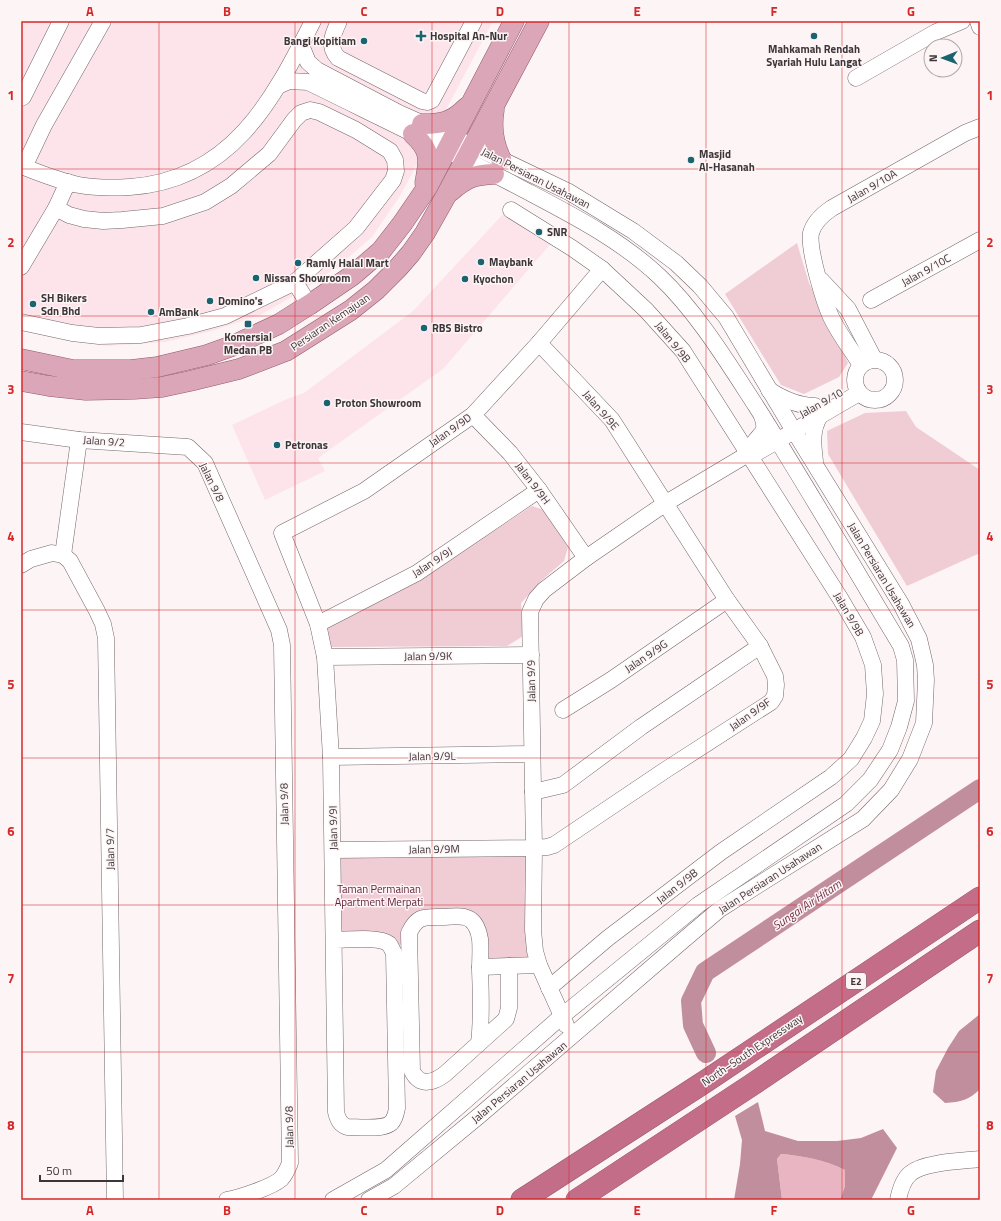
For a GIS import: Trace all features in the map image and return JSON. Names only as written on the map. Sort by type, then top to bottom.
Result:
[{"type":"highway","name":"North–South Expressway","points":[[522,1200],[706,1081],[980,898]]},
{"type":"highway","name":"E2","points":[[577,1200],[750,1086],[980,931]]},
{"type":"main road","points":[[21,359],[73,370],[131,370],[157,367],[207,355],[232,346],[279,324],[309,305],[353,274],[381,251],[423,195],[514,21]]},
{"type":"main road","name":"Persiaran Kemajuan","points":[[21,381],[86,390],[134,389],[190,381],[239,369],[286,351],[351,310],[376,290],[411,253],[425,233],[448,194],[538,21]]},
{"type":"main road","points":[[448,194],[458,185],[474,176],[498,167],[497,150],[493,133],[495,104]]},
{"type":"main road","points":[[423,195],[427,169],[427,153],[418,129],[451,120],[470,105]]},
{"type":"street","points":[[21,98],[23,97],[61,21]]},
{"type":"street","points":[[103,21],[44,125],[23,166],[49,177],[80,185],[101,187],[146,186],[168,181],[197,169],[226,150],[260,114],[278,86],[313,21]]},
{"type":"street","points":[[339,21],[332,37],[333,52],[338,58],[422,101],[427,102],[432,100],[474,21]]},
{"type":"street","points":[[856,78],[936,32],[962,21]]},
{"type":"street","points":[[978,21],[980,27]]},
{"type":"street","points":[[301,45],[308,62],[317,70],[366,103]]},
{"type":"street","points":[[366,103],[379,79]]},
{"type":"street","points":[[278,86],[289,82],[308,82],[366,103]]},
{"type":"street","name":"Jalan Persiaran Usahawan","points":[[333,1200],[386,1170],[562,1016],[698,905],[846,804],[870,780],[890,750],[897,733],[906,701],[905,660],[901,646],[789,458],[725,358],[682,300],[659,276],[628,251],[498,167],[366,103]]},
{"type":"street","points":[[21,322],[66,332],[99,336],[141,335],[206,322],[225,316],[295,282],[356,228],[393,180],[396,171],[395,160],[390,151],[356,130],[319,112],[310,110],[301,113],[294,120],[268,154],[231,186],[205,202],[163,216],[103,221],[84,219],[69,215],[56,208]]},
{"type":"street","name":"Jalan 9/10A","points":[[868,362],[831,317],[817,276],[811,247],[811,234],[816,223],[823,214],[965,132],[980,127]]},
{"type":"street","name":"Jalan Persiaran Usahawan","points":[[370,1200],[394,1186],[720,910],[863,819],[891,790],[910,759],[924,723],[926,680],[925,665],[919,640],[902,604],[815,466],[726,317],[700,286],[676,263],[633,231],[569,192],[498,167]]},
{"type":"street","points":[[23,263],[56,208],[68,182]]},
{"type":"street","name":"Jalan 9/9B","points":[[511,210],[572,248],[602,269],[646,310],[683,350],[737,436],[754,455],[863,637],[873,665],[875,694],[872,721],[864,738],[850,759],[831,777],[721,852],[608,938],[549,988]]},
{"type":"street","name":"Jalan 9/10C","points":[[871,300],[980,240]]},
{"type":"street","name":"Jalan 9/9D","points":[[282,533],[364,491],[473,415],[539,343],[602,269]]},
{"type":"street","points":[[295,282],[309,305]]},
{"type":"street","name":"Jalan 9/9E","points":[[539,343],[612,420],[666,503]]},
{"type":"street","points":[[883,361],[893,370],[895,376],[893,390],[883,399],[874,401],[866,399],[857,389],[855,373],[868,362],[883,361]]},
{"type":"street","name":"Jalan 9/10","points":[[775,436],[857,389]]},
{"type":"street","points":[[769,390],[793,402],[808,406],[817,411],[817,421],[813,436],[815,466]]},
{"type":"street","name":"Jalan 9/9H","points":[[473,415],[510,453],[540,490],[586,558]]},
{"type":"street","points":[[754,455],[765,428],[762,416]]},
{"type":"street","name":"Jalan 9/2","points":[[21,432],[79,440],[188,447]]},
{"type":"street","name":"Jalan 9/9","points":[[571,1037],[539,965],[535,951],[533,930],[534,848],[530,612],[536,599],[544,590],[586,558],[666,503],[754,455],[775,436]]},
{"type":"street","points":[[21,565],[40,555],[52,553],[63,555],[79,440]]},
{"type":"street","name":"Jalan 9/8","points":[[188,447],[205,463],[281,638],[290,1162],[286,1173],[279,1181],[243,1196],[227,1200]]},
{"type":"street","points":[[754,455],[770,448],[775,448],[789,458]]},
{"type":"street","name":"Jalan 9/9J","points":[[318,624],[417,573],[540,490]]},
{"type":"street","name":"Jalan 9/9F","points":[[534,848],[547,847],[561,841],[667,769],[771,702],[775,696],[775,676],[760,646],[727,600],[666,503]]},
{"type":"street","name":"Jalan 9/9I","points":[[282,533],[318,624],[325,657],[331,757],[335,940],[336,1112],[338,1120],[342,1125],[347,1127],[385,1126],[395,1117],[397,1108],[394,953],[390,945],[383,941],[335,940]]},
{"type":"street","name":"Jalan 9/7","points":[[63,555],[70,561],[97,611],[103,624],[106,638],[116,1200]]},
{"type":"street","name":"Jalan 9/9G","points":[[563,710],[611,680],[727,600]]},
{"type":"street","points":[[533,792],[563,785],[641,727],[760,646]]},
{"type":"street","name":"Jalan 9/9K","points":[[325,657],[531,655]]},
{"type":"street","name":"Jalan 9/9L","points":[[331,757],[532,754]]},
{"type":"street","name":"Jalan 9/9M","points":[[333,850],[534,848]]},
{"type":"street","points":[[479,1043],[480,940],[476,928],[471,920],[462,917],[428,917],[419,919],[413,924],[409,933],[412,1071],[415,1077],[420,1081],[428,1082],[437,1079],[479,1043],[506,1019],[508,1014],[509,966]]},
{"type":"street","points":[[480,967],[539,965]]},
{"type":"street","points":[[898,1200],[905,1179],[911,1172],[920,1168],[946,1162],[980,1159]]},
{"type":"shaded area","points":[[21,21],[493,21],[400,196],[372,237],[336,268],[295,295],[260,315],[212,331],[165,342],[107,346],[50,336],[21,328]]},
{"type":"shaded area","points":[[504,213],[553,241],[443,369],[318,458],[325,471],[265,500],[232,425],[287,399],[304,393],[413,311]]},
{"type":"shaded area","points":[[980,1014],[980,1089],[972,1096],[964,1100],[945,1103],[933,1092],[936,1071],[959,1031]]},
{"type":"shaded area","points":[[758,1102],[765,1131],[798,1141],[837,1141],[861,1138],[883,1129],[897,1148],[871,1200],[840,1200],[845,1186],[845,1170],[814,1159],[781,1154],[777,1159],[782,1200],[734,1200],[742,1140],[735,1116]]},
{"type":"shaded area","points":[[781,1154],[814,1159],[845,1170],[845,1186],[840,1200],[782,1200],[777,1159]]},
{"type":"green space","points":[[797,243],[809,283],[848,363],[839,377],[804,394],[781,385],[725,294]]},
{"type":"green space","points":[[906,411],[916,427],[980,470],[980,553],[907,586],[828,454],[827,431],[865,413]]},
{"type":"green space","points":[[532,506],[544,510],[568,547],[564,561],[542,580],[521,603],[523,636],[507,646],[330,647],[326,629],[413,583]]},
{"type":"green space","name":"Taman Permainan Apartment Merpati","points":[[534,848],[539,965],[480,967],[471,920],[428,917],[409,933],[394,953],[390,945],[335,940],[333,850]]},
{"type":"waterway","name":"Sungai Air Hitam","points":[[706,1053],[693,1025],[691,1001],[705,972],[980,789]]},
{"type":"place","name":"Hospital An-Nur","points":[[421,36]]},
{"type":"place","name":"Mahkamah Rendah Syariah Hulu Langat","points":[[814,36]]},
{"type":"place","name":"Bangi Kopitiam","points":[[364,41]]},
{"type":"place","name":"Masjid Al-Hasanah","points":[[691,160]]},
{"type":"place","name":"SNR","points":[[539,232]]},
{"type":"place","name":"Maybank","points":[[481,262]]},
{"type":"place","name":"Ramly Halal Mart","points":[[298,263]]},
{"type":"place","name":"Nissan Showroom","points":[[256,278]]},
{"type":"place","name":"Kyochon","points":[[465,279]]},
{"type":"place","name":"Domino's","points":[[210,301]]},
{"type":"place","name":"SH Bikers Sdn Bhd","points":[[33,304]]},
{"type":"place","name":"AmBank","points":[[151,312]]},
{"type":"place","name":"Komersial Medan PB","points":[[248,324]]},
{"type":"place","name":"RBS Bistro","points":[[424,328]]},
{"type":"place","name":"Proton Showroom","points":[[327,403]]},
{"type":"place","name":"Petronas","points":[[277,445]]}]
